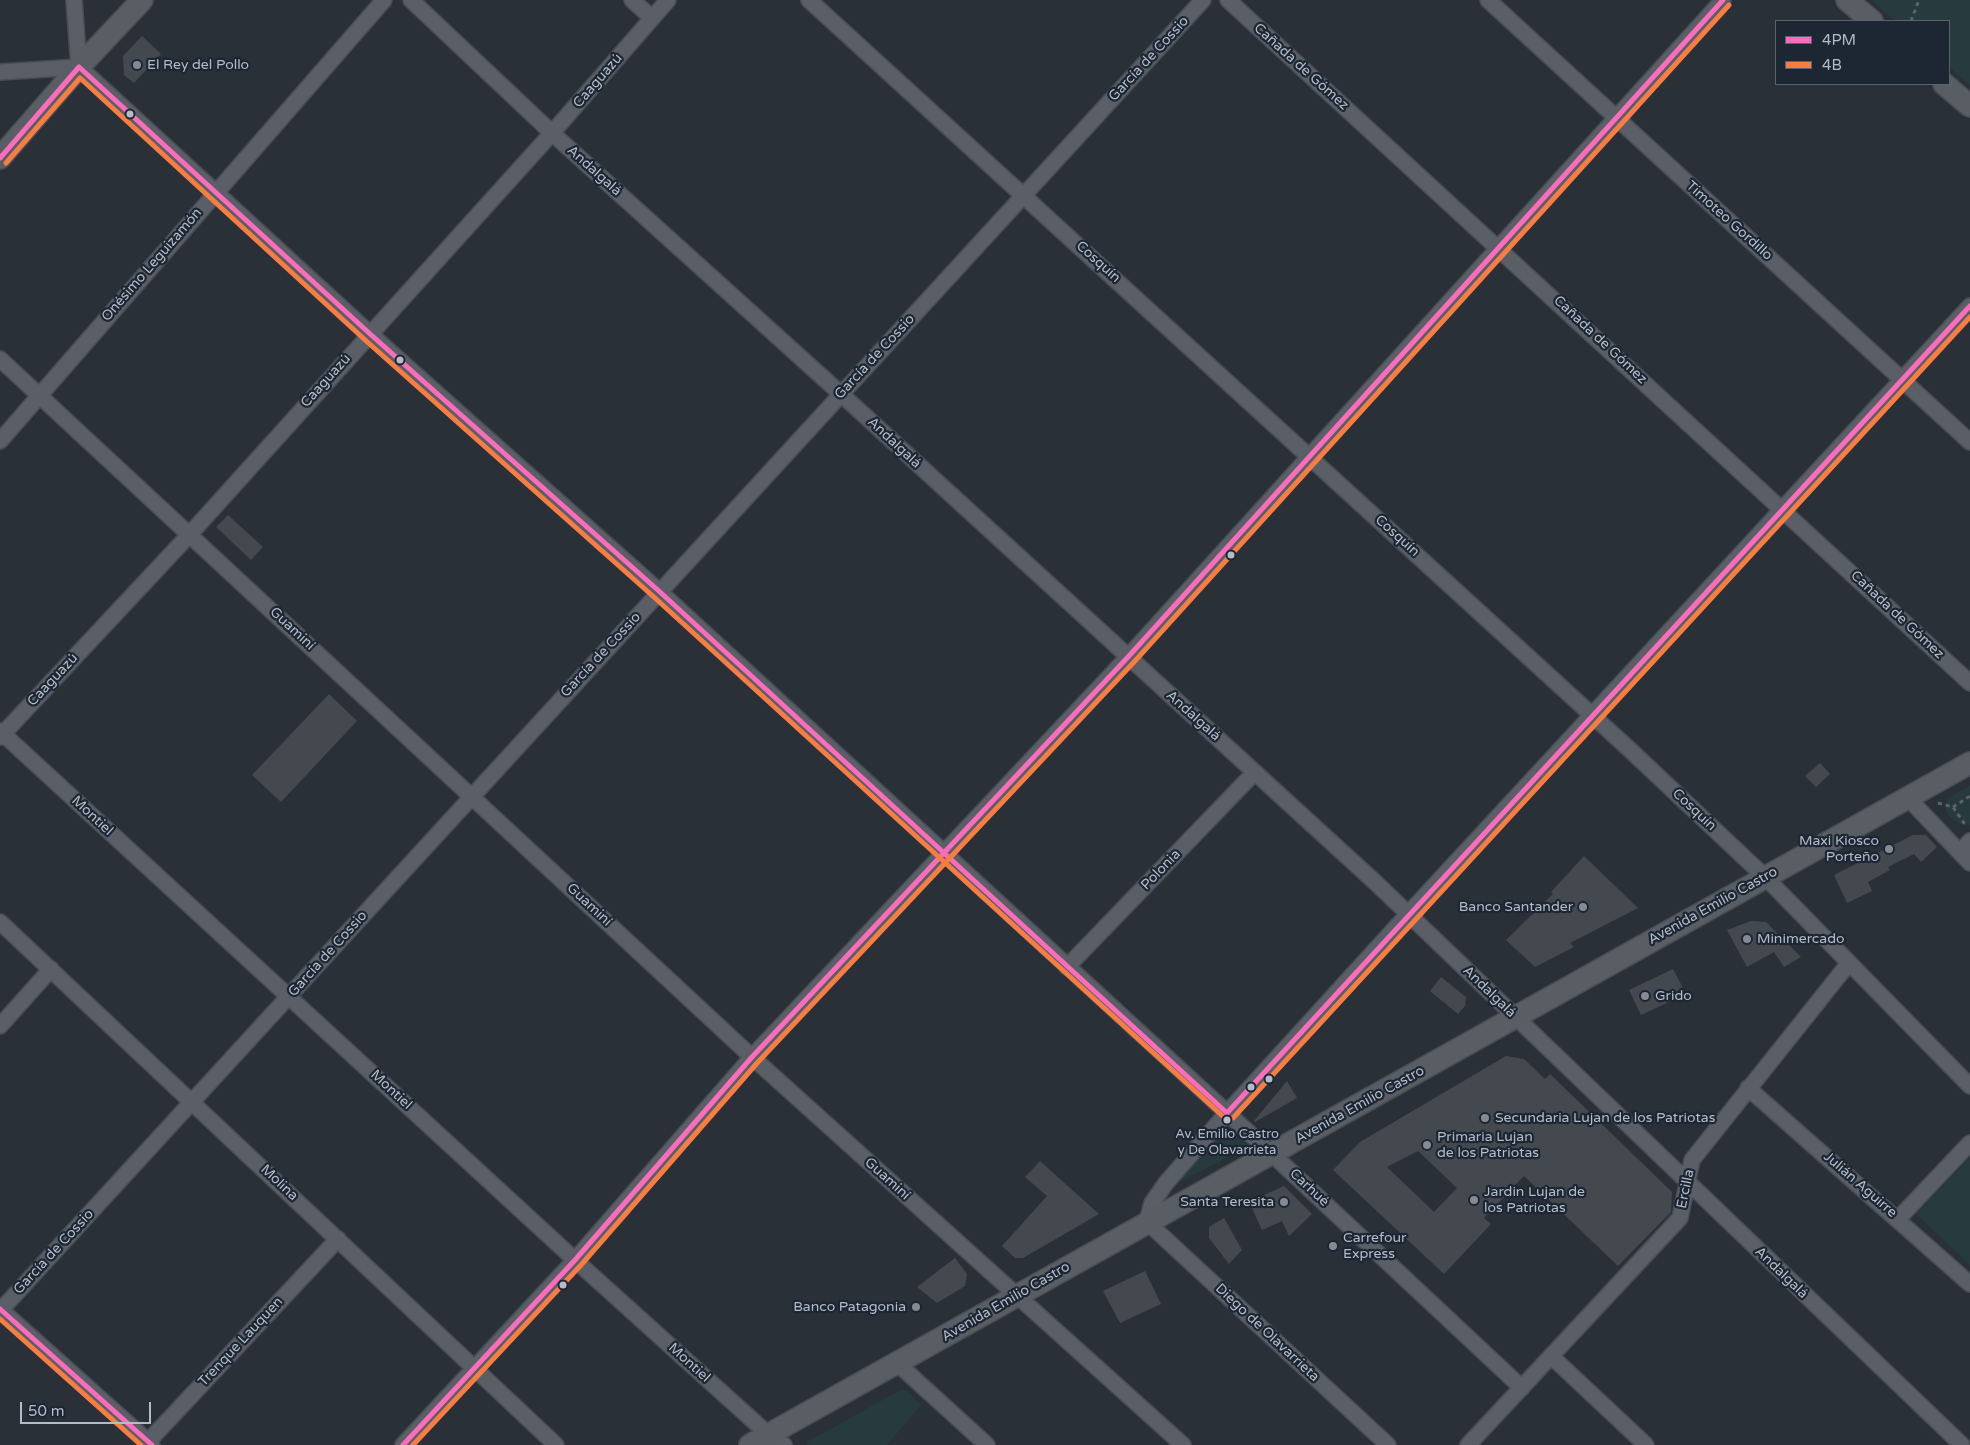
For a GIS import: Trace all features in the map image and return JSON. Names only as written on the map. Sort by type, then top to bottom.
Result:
[{"type":"main road","points":[[0,158],[79,67],[142,0]]},
{"type":"main road","points":[[1847,0],[1871,20]]},
{"type":"main road","points":[[1945,85],[1970,106]]},
{"type":"main road","name":"Avenida Emilio Castro","points":[[750,1445],[776,1440],[898,1364],[1146,1222],[1272,1154],[1970,763]]},
{"type":"street","points":[[0,72],[79,67],[74,0]]},
{"type":"street","name":"Onésimo Leguizamón","points":[[0,441],[384,0]]},
{"type":"street","name":"Andalgalá","points":[[412,0],[552,133],[841,394],[1408,914],[1687,1184],[1962,1445]]},
{"type":"street","points":[[632,0],[652,18]]},
{"type":"street","name":"Caaguazú","points":[[1,734],[190,534],[369,333],[552,133],[668,0]]},
{"type":"street","name":"Cosquín","points":[[809,0],[1593,715],[1765,877],[1970,1086]]},
{"type":"street","name":"García de Cossio","points":[[0,1310],[1203,0]]},
{"type":"street","name":"Cañada de Gómez","points":[[1228,0],[1970,683]]},
{"type":"street","name":"Timoteo Gordillo","points":[[1488,0],[1970,442]]},
{"type":"street","points":[[404,1445],[575,1260],[752,1057],[1128,657],[1723,0]]},
{"type":"street","name":"Carhué","points":[[79,67],[369,333],[660,592],[944,852],[1067,968],[1272,1154],[1522,1388]]},
{"type":"street","points":[[1146,1222],[1152,1203],[1166,1183],[1227,1113],[1408,914],[1970,306]]},
{"type":"street","name":"Guaminí","points":[[0,359],[752,1057],[1183,1445]]},
{"type":"street","name":"Montiel","points":[[1,734],[575,1260],[776,1440]]},
{"type":"street","name":"Polonia","points":[[1067,968],[1255,772]]},
{"type":"street","points":[[1908,798],[1965,857],[1970,841]]},
{"type":"street","name":"Molina","points":[[0,922],[556,1445]]},
{"type":"street","name":"Ercilla","points":[[1468,1445],[1680,1218],[1692,1160],[1849,963]]},
{"type":"street","points":[[0,1026],[51,969]]},
{"type":"street","name":"Julián Aguirre","points":[[1748,1088],[1970,1284]]},
{"type":"street","points":[[1898,1219],[1970,1142]]},
{"type":"street","name":"Diego de Olavarrieta","points":[[1146,1222],[1388,1445]]},
{"type":"street","name":"Trenque Lauquen","points":[[149,1444],[338,1239]]},
{"type":"street","points":[[0,1310],[149,1444]]},
{"type":"street","points":[[1551,1356],[1646,1445]]},
{"type":"street","points":[[898,1364],[987,1445]]},
{"type":"path","points":[[1911,20],[1918,0]]},
{"type":"path","points":[[1953,806],[1970,796]]},
{"type":"green space","points":[[1871,0],[1970,0],[1970,85],[1950,68],[1950,20],[1894,20]]},
{"type":"green space","points":[[1970,785],[1970,825],[1964,825],[1948,816],[1945,806],[1947,799]]},
{"type":"green space","points":[[1226,1126],[1249,1146],[1178,1183]]},
{"type":"green space","points":[[1970,1157],[1970,1265],[1916,1214]]},
{"type":"green space","points":[[906,1390],[921,1405],[887,1445],[806,1445],[807,1442],[899,1391]]},
{"type":"building","name":"El Rey del Pollo","points":[[142,36],[161,54],[134,83],[124,75],[123,56]]},
{"type":"building","points":[[228,515],[263,547],[251,560],[216,527]]},
{"type":"building","points":[[329,694],[357,721],[281,802],[252,775]]},
{"type":"building","points":[[1820,763],[1830,774],[1816,787],[1805,776]]},
{"type":"building","points":[[1913,835],[1926,835],[1937,847],[1921,862],[1914,854],[1888,867],[1890,870],[1868,882],[1872,891],[1847,903],[1834,875]]},
{"type":"building","points":[[1584,856],[1638,908],[1570,943],[1574,947],[1535,967],[1506,940],[1553,894],[1551,892]]},
{"type":"building","points":[[1751,921],[1766,922],[1801,957],[1784,967],[1774,952],[1747,967],[1727,930]]},
{"type":"building","points":[[1673,969],[1686,994],[1641,1015],[1629,990]]},
{"type":"building","points":[[1441,977],[1466,997],[1465,1006],[1458,1014],[1430,991]]},
{"type":"building","points":[[1506,1056],[1524,1059],[1545,1079],[1550,1074],[1672,1192],[1671,1212],[1618,1266],[1524,1176],[1484,1218],[1491,1224],[1444,1274],[1333,1170],[1360,1142]],"holes":[[[1418,1151],[1457,1188],[1434,1212],[1387,1167]]]},
{"type":"building","points":[[1287,1081],[1297,1098],[1255,1122],[1254,1121]]},
{"type":"building","points":[[1040,1161],[1099,1214],[1023,1258],[1015,1258],[1002,1246],[1047,1196],[1025,1177]]},
{"type":"building","points":[[1284,1186],[1312,1214],[1289,1236],[1282,1221],[1262,1230],[1249,1202]]},
{"type":"building","points":[[1224,1218],[1242,1250],[1229,1264],[1209,1238],[1209,1227]]},
{"type":"building","points":[[955,1258],[967,1274],[965,1286],[937,1303],[917,1287]]},
{"type":"building","points":[[1145,1271],[1161,1304],[1120,1323],[1103,1291]]},
{"type":"transit line","name":"4PM","points":[[403,1445],[575,1260],[752,1057],[1128,657],[1723,0]]},
{"type":"transit line","name":"4B","points":[[413,1445],[581,1265],[758,1062],[1134,662],[1729,5]]},
{"type":"transit line","name":"4PM","points":[[0,158],[79,67],[369,333],[660,592],[1227,1113],[1970,306]]},
{"type":"transit line","name":"4B","points":[[6,163],[80,78],[364,339],[655,598],[1227,1120],[1233,1118],[1970,317]]},
{"type":"transit line","name":"4PM","points":[[0,1309],[152,1445]]},
{"type":"transit line","name":"4B","points":[[0,1319],[141,1445]]},
{"type":"place","name":"El Rey del Pollo","points":[[137,65]]},
{"type":"place","name":"Maxi Kiosco Porteño","points":[[1889,849]]},
{"type":"place","name":"Banco Santander","points":[[1583,907]]},
{"type":"place","name":"Minimercado","points":[[1747,939]]},
{"type":"place","name":"Grido","points":[[1645,996]]},
{"type":"place","name":"Secundaria Lujan de los Patriotas","points":[[1485,1118]]},
{"type":"place","name":"Av. Emilio Castro y De Olavarrieta","points":[[1227,1120]]},
{"type":"place","name":"Primaria Lujan de los Patriotas","points":[[1427,1145]]},
{"type":"place","name":"Jardin Lujan de los Patriotas","points":[[1474,1200]]},
{"type":"place","name":"Santa Teresita","points":[[1284,1202]]},
{"type":"place","name":"Carrefour Express","points":[[1333,1246]]},
{"type":"place","name":"Banco Patagonia","points":[[916,1307]]}]
